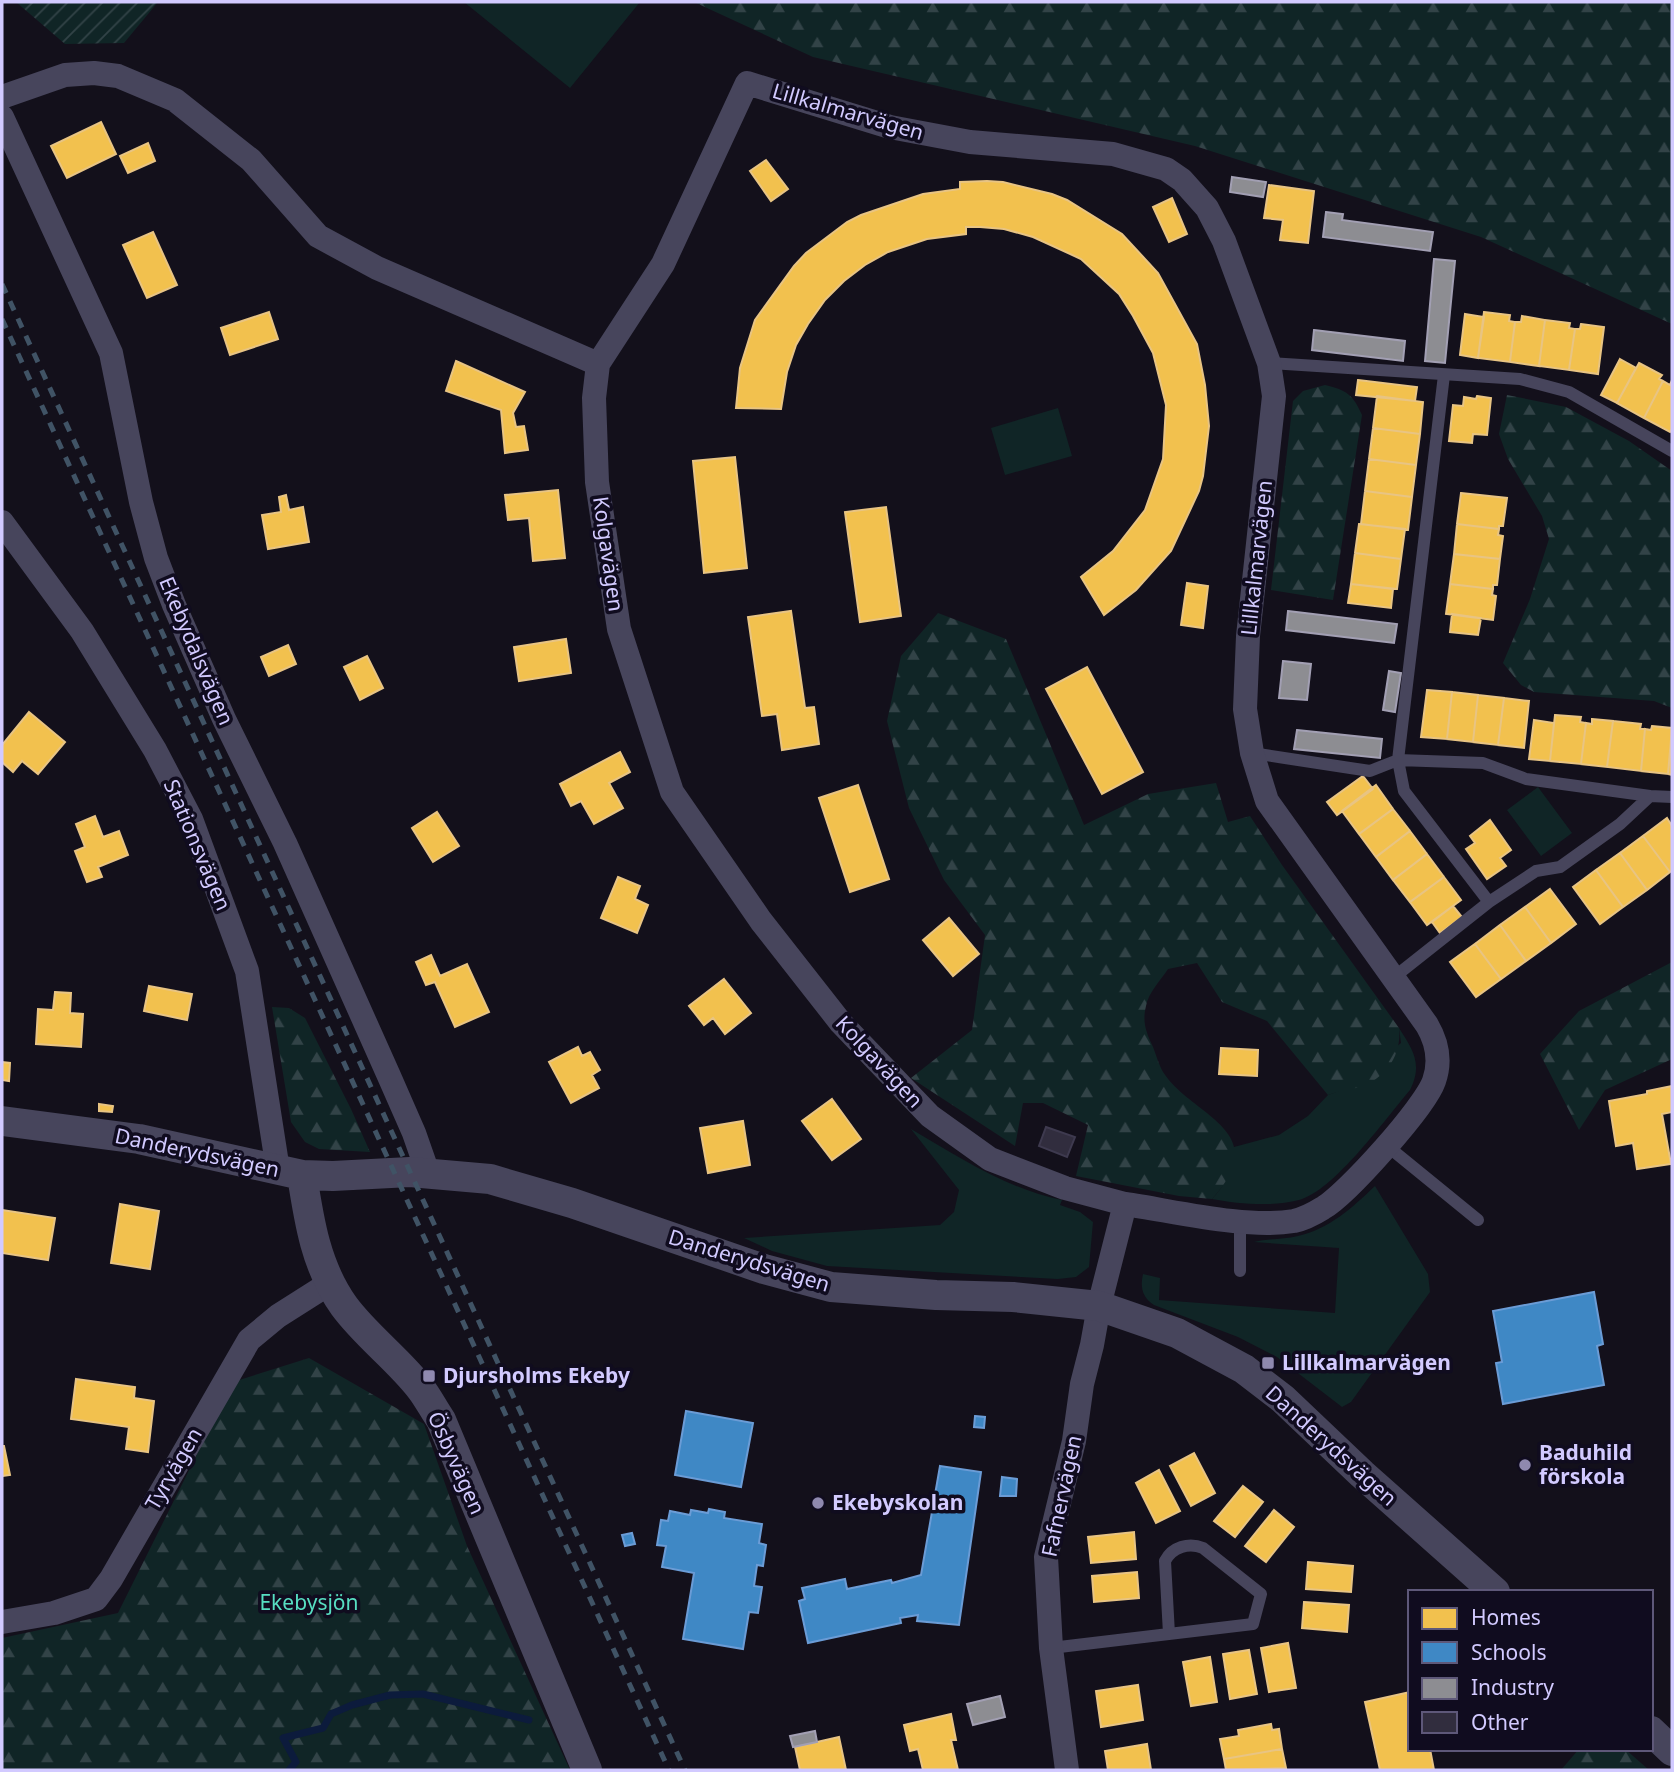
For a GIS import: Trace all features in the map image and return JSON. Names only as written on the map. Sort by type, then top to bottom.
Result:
[{"type":"street","points":[[2,97],[65,75],[94,73],[118,76],[175,100],[251,160],[318,236],[377,268],[598,364]]},
{"type":"street","name":"Lillkalmarvägen","points":[[598,364],[663,264],[747,83],[890,127],[970,142],[1113,154],[1166,169],[1182,180],[1207,208],[1224,240],[1269,363],[1275,397],[1248,636],[1245,709],[1252,753],[1267,801],[1437,1042],[1437,1060],[1434,1080],[1420,1104],[1351,1185],[1324,1208],[1296,1220],[1266,1223],[1125,1203]]},
{"type":"street","name":"Ekebydalsvägen","points":[[2,117],[111,353],[141,502],[156,558],[174,605],[390,1076],[428,1173]]},
{"type":"street","name":"Kolgavägen","points":[[598,364],[594,398],[597,482],[619,629],[672,792],[761,921],[841,1023],[930,1116],[990,1159],[1065,1188],[1125,1203]]},
{"type":"street","name":"Stationsvägen","points":[[2,522],[82,631],[155,750],[191,819],[247,971],[290,1172]]},
{"type":"street","name":"Danderydsvägen","points":[[2,1121],[139,1139],[290,1172],[333,1176],[428,1173],[490,1178],[572,1203],[764,1269],[831,1287],[936,1295],[1013,1297],[1099,1306],[1177,1334],[1244,1369],[1283,1399],[1362,1474],[1493,1590]]},
{"type":"street","name":"Ösbyvägen","points":[[290,1172],[309,1218],[319,1259],[330,1283],[345,1307],[420,1388],[441,1420],[587,1770]]},
{"type":"street","points":[[1099,1306],[1125,1203]]},
{"type":"street","name":"Tyrvägen","points":[[2,1622],[54,1613],[96,1599],[111,1579],[249,1340],[278,1316],[330,1283]]},
{"type":"street","name":"Fafnervägen","points":[[1067,1770],[1051,1648],[1046,1557],[1074,1441],[1082,1384],[1099,1306]]},
{"type":"street","points":[[1653,1733],[1672,1751]]},
{"type":"lane","points":[[1269,363],[1520,379],[1569,392],[1672,452]]},
{"type":"lane","points":[[1444,375],[1398,760],[1405,791],[1489,902]]},
{"type":"lane","points":[[1252,753],[1370,771],[1398,760],[1483,763],[1526,779],[1672,797]]},
{"type":"lane","points":[[1393,978],[1489,902],[1536,871],[1560,867],[1620,824],[1650,796]]},
{"type":"lane","points":[[1386,1145],[1478,1220]]},
{"type":"lane","points":[[1240,1221],[1240,1271]]},
{"type":"lane","points":[[1051,1648],[1169,1634],[1253,1624],[1261,1594],[1203,1548],[1196,1545],[1178,1548],[1167,1556],[1165,1561],[1169,1634]]},
{"type":"green space","points":[[16,2],[158,2],[124,43],[65,44]]},
{"type":"green space","points":[[464,2],[640,2],[570,88]]},
{"type":"green space","points":[[694,2],[1672,2],[1672,324],[1481,237],[1195,146],[813,57]]},
{"type":"green space","points":[[1325,385],[1348,394],[1362,415],[1333,600],[1271,590],[1293,401],[1303,391]]},
{"type":"green space","points":[[1507,395],[1566,407],[1629,441],[1672,471],[1672,708],[1654,701],[1534,692],[1521,685],[1503,663],[1530,599],[1549,539],[1542,516],[1508,459],[1499,434]]},
{"type":"green space","points":[[1058,408],[1072,456],[1005,475],[991,428]]},
{"type":"green space","points":[[938,613],[1006,639],[1084,825],[1148,794],[1216,783],[1228,822],[1250,816],[1399,1028],[1398,1047],[1385,1071],[1360,1087],[1328,1095],[1267,1021],[1222,1002],[1197,963],[1168,969],[1147,1001],[1145,1027],[1163,1072],[1176,1088],[1222,1126],[1232,1140],[1235,1156],[1229,1176],[1212,1199],[1179,1196],[1076,1176],[1088,1125],[1043,1103],[1023,1103],[1015,1146],[911,1078],[972,1030],[985,935],[944,880],[909,808],[887,721],[901,656]]},
{"type":"green space","points":[[1538,787],[1572,833],[1541,856],[1507,810]]},
{"type":"green space","points":[[1672,962],[1672,1059],[1605,1090],[1579,1130],[1540,1054],[1579,1011]]},
{"type":"green space","points":[[272,1007],[289,1008],[305,1018],[370,1152],[319,1149],[305,1142],[291,1122]]},
{"type":"green space","points":[[1399,1028],[1415,1058],[1416,1072],[1410,1090],[1359,1152],[1328,1183],[1299,1200],[1278,1204],[1212,1199],[1228,1175],[1233,1162],[1234,1147],[1279,1135],[1308,1116],[1328,1095],[1339,1091],[1401,1043]]},
{"type":"green space","points":[[911,1129],[1003,1180],[1062,1200],[1060,1205],[1080,1212],[1093,1222],[1089,1267],[1076,1277],[1058,1279],[827,1266],[772,1251],[744,1238],[940,1225],[954,1212],[959,1190]]},
{"type":"green space","points":[[1375,1186],[1428,1274],[1430,1292],[1351,1402],[1342,1407],[1277,1357],[1238,1337],[1154,1305],[1144,1295],[1143,1274],[1160,1278],[1159,1300],[1335,1313],[1339,1248],[1254,1242],[1292,1237],[1320,1228],[1349,1210]]},
{"type":"green space","name":"Ekebysjön","points":[[309,1358],[424,1424],[467,1546],[570,1770],[2,1770],[2,1638],[118,1613],[233,1382]]},
{"type":"green space","points":[[1577,1751],[1627,1751],[1649,1770],[1561,1770]]},
{"type":"building: Homes","points":[[101,122],[116,154],[67,178],[51,146]]},
{"type":"building: Homes","points":[[148,143],[155,161],[128,173],[120,156]]},
{"type":"building: Homes","points":[[766,160],[788,189],[771,201],[750,171]]},
{"type":"building: Homes","points":[[960,182],[1003,182],[1052,194],[1067,200],[1122,234],[1158,273],[1197,344],[1209,426],[1199,491],[1171,551],[1136,590],[1104,615],[1081,577],[1113,551],[1145,510],[1163,459],[1166,405],[1153,353],[1133,316],[1119,294],[1081,259],[1033,237],[1004,229],[980,227],[966,227],[966,234],[927,239],[888,252],[844,281],[825,300],[808,324],[796,345],[787,372],[781,409],[736,408],[740,368],[755,320],[806,253],[847,222],[861,215],[923,194],[960,189]]},
{"type":"building: Homes","points":[[1269,185],[1314,191],[1308,243],[1280,240],[1283,220],[1264,218]]},
{"type":"building: Homes","points":[[1172,198],[1187,234],[1169,242],[1153,207]]},
{"type":"building: Homes","points":[[153,232],[177,285],[147,298],[123,245]]},
{"type":"building: Homes","points":[[269,312],[278,339],[230,355],[221,328]]},
{"type":"building: Homes","points":[[1484,312],[1510,315],[1509,321],[1515,322],[1510,362],[1478,358]]},
{"type":"building: Homes","points":[[1465,314],[1484,317],[1478,358],[1460,355]]},
{"type":"building: Homes","points":[[1522,316],[1545,320],[1539,366],[1510,362],[1515,322],[1521,322]]},
{"type":"building: Homes","points":[[1545,320],[1570,323],[1569,328],[1575,329],[1569,370],[1539,366]]},
{"type":"building: Homes","points":[[1581,324],[1604,327],[1598,374],[1569,370],[1575,329],[1580,329]]},
{"type":"building: Homes","points":[[1620,359],[1636,368],[1617,403],[1601,395]]},
{"type":"building: Homes","points":[[456,361],[525,392],[513,413],[516,427],[524,426],[528,450],[505,453],[501,410],[446,391]]},
{"type":"building: Homes","points":[[1639,363],[1662,375],[1659,379],[1663,381],[1644,418],[1617,403]]},
{"type":"building: Homes","points":[[1358,380],[1417,387],[1415,401],[1356,395]]},
{"type":"building: Homes","points":[[1672,380],[1670,432],[1644,418],[1663,381],[1670,385]]},
{"type":"building: Homes","points":[[1377,396],[1423,402],[1420,434],[1373,428]]},
{"type":"building: Homes","points":[[1477,396],[1491,398],[1487,435],[1473,434],[1472,443],[1449,441],[1453,405],[1463,406],[1464,397],[1476,399]]},
{"type":"building: Homes","points":[[1373,428],[1420,434],[1416,465],[1369,459]]},
{"type":"building: Homes","points":[[735,457],[747,568],[704,573],[693,461]]},
{"type":"building: Homes","points":[[1369,459],[1416,465],[1412,497],[1365,491]]},
{"type":"building: Homes","points":[[558,490],[565,558],[533,561],[529,518],[508,520],[505,495]]},
{"type":"building: Homes","points":[[1365,491],[1412,497],[1408,530],[1361,524]]},
{"type":"building: Homes","points":[[1461,493],[1507,498],[1503,526],[1499,526],[1499,529],[1457,524]]},
{"type":"building: Homes","points":[[286,495],[289,510],[303,507],[309,542],[268,549],[262,515],[281,512],[279,497]]},
{"type":"building: Homes","points":[[886,507],[901,616],[860,622],[845,512]]},
{"type":"building: Homes","points":[[1359,524],[1405,529],[1401,559],[1355,553]]},
{"type":"building: Homes","points":[[1457,524],[1499,529],[1498,535],[1503,536],[1500,559],[1454,554]]},
{"type":"building: Homes","points":[[1355,553],[1401,559],[1397,589],[1351,584]]},
{"type":"building: Homes","points":[[1454,554],[1500,559],[1497,585],[1493,585],[1493,589],[1450,584]]},
{"type":"building: Homes","points":[[1187,583],[1208,586],[1203,628],[1181,625]]},
{"type":"building: Homes","points":[[1351,584],[1393,589],[1391,608],[1348,603]]},
{"type":"building: Homes","points":[[1450,584],[1493,589],[1492,595],[1496,596],[1493,620],[1446,614]]},
{"type":"building: Homes","points":[[791,611],[805,708],[814,707],[819,744],[782,750],[777,714],[762,716],[748,617]]},
{"type":"building: Homes","points":[[1452,614],[1481,618],[1478,635],[1450,632]]},
{"type":"building: Homes","points":[[566,639],[571,673],[519,681],[514,647]]},
{"type":"building: Homes","points":[[288,645],[296,664],[269,676],[261,657]]},
{"type":"building: Homes","points":[[367,656],[383,688],[360,700],[344,667]]},
{"type":"building: Homes","points":[[1087,667],[1143,772],[1102,794],[1046,689]]},
{"type":"building: Homes","points":[[1427,690],[1452,692],[1447,739],[1421,737]]},
{"type":"building: Homes","points":[[1452,692],[1478,695],[1473,742],[1447,739]]},
{"type":"building: Homes","points":[[1478,695],[1504,698],[1498,745],[1473,742]]},
{"type":"building: Homes","points":[[1504,698],[1529,701],[1524,748],[1498,745]]},
{"type":"building: Homes","points":[[29,712],[65,742],[38,774],[22,761],[13,772],[2,762],[2,745]]},
{"type":"building: Homes","points":[[1555,715],[1581,717],[1580,722],[1586,723],[1581,764],[1550,761]]},
{"type":"building: Homes","points":[[1592,719],[1613,721],[1607,767],[1581,764],[1586,723],[1592,724]]},
{"type":"building: Homes","points":[[1534,720],[1554,723],[1550,761],[1529,759]]},
{"type":"building: Homes","points":[[1613,721],[1641,724],[1640,729],[1645,729],[1641,771],[1607,767]]},
{"type":"building: Homes","points":[[1652,726],[1672,728],[1668,774],[1641,771],[1645,729],[1651,730]]},
{"type":"building: Homes","points":[[1672,735],[1672,775],[1668,774]]},
{"type":"building: Homes","points":[[620,752],[630,772],[609,783],[623,808],[594,824],[581,801],[571,806],[560,784]]},
{"type":"building: Homes","points":[[1363,776],[1373,789],[1337,815],[1327,802]]},
{"type":"building: Homes","points":[[858,785],[889,879],[850,892],[819,798]]},
{"type":"building: Homes","points":[[1376,785],[1393,809],[1359,834],[1342,811]]},
{"type":"building: Homes","points":[[1393,809],[1410,831],[1376,857],[1359,834]]},
{"type":"building: Homes","points":[[437,812],[459,846],[433,862],[412,828]]},
{"type":"building: Homes","points":[[95,816],[103,837],[119,831],[128,855],[98,867],[102,877],[87,882],[75,851],[85,847],[76,824]]},
{"type":"building: Homes","points":[[1667,818],[1672,826],[1670,872],[1643,836]]},
{"type":"building: Homes","points":[[1490,820],[1511,850],[1500,858],[1506,866],[1487,879],[1466,849],[1475,843],[1470,836]]},
{"type":"building: Homes","points":[[1410,831],[1427,854],[1393,880],[1376,857]]},
{"type":"building: Homes","points":[[1643,836],[1670,872],[1647,890],[1620,853]]},
{"type":"building: Homes","points":[[1620,853],[1647,890],[1623,907],[1596,870]]},
{"type":"building: Homes","points":[[1427,854],[1444,877],[1410,902],[1393,880]]},
{"type":"building: Homes","points":[[1596,870],[1623,907],[1600,924],[1573,887]]},
{"type":"building: Homes","points":[[618,877],[640,886],[635,899],[648,905],[637,933],[601,918]]},
{"type":"building: Homes","points":[[1444,877],[1461,900],[1427,925],[1410,902]]},
{"type":"building: Homes","points":[[1550,889],[1576,924],[1551,943],[1525,907]]},
{"type":"building: Homes","points":[[1453,906],[1462,917],[1440,933],[1432,922]]},
{"type":"building: Homes","points":[[1525,907],[1551,943],[1526,961],[1500,925]]},
{"type":"building: Homes","points":[[949,918],[979,954],[953,976],[923,940]]},
{"type":"building: Homes","points":[[1500,925],[1526,961],[1501,979],[1475,944]]},
{"type":"building: Homes","points":[[1475,944],[1501,979],[1476,997],[1450,962]]},
{"type":"building: Homes","points":[[431,955],[440,976],[467,964],[489,1012],[455,1027],[435,982],[426,985],[416,962]]},
{"type":"building: Homes","points":[[724,979],[751,1013],[725,1034],[713,1018],[704,1025],[689,1006]]},
{"type":"building: Homes","points":[[149,986],[192,994],[187,1020],[144,1011]]},
{"type":"building: Homes","points":[[55,992],[71,993],[70,1013],[83,1014],[81,1047],[36,1044],[38,1009],[53,1010]]},
{"type":"building: Homes","points":[[578,1047],[582,1056],[590,1052],[600,1070],[592,1075],[599,1088],[571,1103],[549,1062]]},
{"type":"building: Homes","points":[[1221,1048],[1258,1050],[1257,1076],[1219,1074]]},
{"type":"building: Homes","points":[[2,1062],[10,1063],[9,1081],[2,1080]]},
{"type":"building: Homes","points":[[1672,1086],[1672,1112],[1662,1114],[1671,1164],[1637,1169],[1633,1143],[1616,1146],[1609,1101]]},
{"type":"building: Homes","points":[[832,1099],[861,1139],[832,1160],[802,1121]]},
{"type":"building: Homes","points":[[99,1104],[113,1106],[112,1112],[99,1111]]},
{"type":"building: Homes","points":[[743,1121],[750,1165],[708,1173],[700,1128]]},
{"type":"building: Homes","points":[[120,1204],[159,1211],[150,1269],[111,1263]]},
{"type":"building: Homes","points":[[2,1210],[55,1218],[48,1260],[2,1253]]},
{"type":"building: Homes","points":[[76,1379],[135,1387],[134,1398],[154,1401],[148,1452],[126,1449],[129,1427],[71,1419]]},
{"type":"building: Homes","points":[[4,1446],[10,1475],[2,1476]]},
{"type":"building: Homes","points":[[1194,1453],[1215,1493],[1191,1506],[1170,1466]]},
{"type":"building: Homes","points":[[1159,1470],[1180,1511],[1156,1523],[1136,1483]]},
{"type":"building: Homes","points":[[1243,1486],[1263,1502],[1235,1537],[1214,1521]]},
{"type":"building: Homes","points":[[1274,1510],[1294,1527],[1266,1562],[1245,1546]]},
{"type":"building: Homes","points":[[1134,1532],[1136,1559],[1091,1563],[1088,1537]]},
{"type":"building: Homes","points":[[1308,1562],[1353,1566],[1351,1592],[1306,1589]]},
{"type":"building: Homes","points":[[1137,1572],[1139,1598],[1094,1602],[1092,1576]]},
{"type":"building: Homes","points":[[1304,1602],[1349,1605],[1347,1632],[1302,1628]]},
{"type":"building: Homes","points":[[1288,1643],[1296,1688],[1269,1692],[1261,1648]]},
{"type":"building: Homes","points":[[1249,1650],[1257,1694],[1230,1699],[1223,1654]]},
{"type":"building: Homes","points":[[1210,1657],[1217,1702],[1191,1706],[1183,1662]]},
{"type":"building: Homes","points":[[1138,1685],[1143,1720],[1101,1727],[1096,1691]]},
{"type":"building: Homes","points":[[1408,1692],[1408,1751],[1430,1751],[1434,1770],[1380,1770],[1365,1702]]},
{"type":"building: Homes","points":[[951,1714],[956,1740],[951,1740],[958,1770],[923,1770],[918,1749],[910,1751],[904,1725]]},
{"type":"building: Homes","points":[[1271,1724],[1272,1730],[1279,1729],[1282,1749],[1224,1759],[1220,1739],[1239,1736],[1238,1730]]},
{"type":"building: Homes","points":[[839,1737],[846,1770],[800,1770],[795,1747]]},
{"type":"building: Homes","points":[[1147,1744],[1151,1770],[1108,1770],[1105,1751]]},
{"type":"building: Homes","points":[[1282,1749],[1286,1768],[1226,1770],[1224,1759]]},
{"type":"building: Schools","points":[[1594,1292],[1603,1344],[1597,1346],[1604,1385],[1503,1404],[1496,1363],[1502,1362],[1493,1311]]},
{"type":"building: Schools","points":[[686,1411],[753,1423],[741,1487],[675,1475]]},
{"type":"building: Schools","points":[[975,1416],[985,1417],[984,1428],[974,1427]]},
{"type":"building: Schools","points":[[940,1466],[981,1472],[959,1625],[917,1621],[918,1615],[900,1618],[901,1623],[808,1643],[799,1601],[805,1599],[802,1588],[845,1579],[847,1589],[891,1580],[892,1583],[921,1575]]},
{"type":"building: Schools","points":[[1002,1477],[1017,1479],[1016,1496],[1000,1496]]},
{"type":"building: Schools","points":[[709,1509],[725,1512],[724,1518],[762,1524],[759,1543],[766,1545],[763,1566],[757,1565],[754,1586],[762,1587],[758,1613],[749,1612],[743,1649],[683,1639],[694,1573],[662,1567],[666,1546],[657,1545],[661,1520],[668,1521],[670,1511],[690,1515],[691,1510],[708,1513]]},
{"type":"building: Schools","points":[[632,1533],[635,1544],[625,1546],[622,1535]]},
{"type":"building: Industry","points":[[1232,177],[1266,182],[1263,197],[1230,192]]},
{"type":"building: Industry","points":[[1326,212],[1343,214],[1342,220],[1433,232],[1430,251],[1323,237]]},
{"type":"building: Industry","points":[[1434,259],[1455,261],[1445,363],[1425,361]]},
{"type":"building: Industry","points":[[1314,330],[1405,341],[1403,361],[1312,350]]},
{"type":"building: Industry","points":[[1288,611],[1397,624],[1394,643],[1286,630]]},
{"type":"building: Industry","points":[[1283,661],[1311,664],[1307,700],[1279,698]]},
{"type":"building: Industry","points":[[1389,671],[1401,673],[1395,712],[1383,710]]},
{"type":"building: Industry","points":[[1297,730],[1382,739],[1380,758],[1294,749]]},
{"type":"building: Industry","points":[[1000,1696],[1005,1717],[973,1725],[967,1704]]},
{"type":"building: Industry","points":[[815,1731],[817,1742],[793,1747],[790,1736]]},
{"type":"building: Other","points":[[1046,1127],[1075,1137],[1067,1157],[1039,1146]]},
{"type":"waterway","points":[[289,1770],[296,1762],[283,1738],[323,1728],[331,1714],[352,1705],[390,1695],[423,1694],[529,1720]]},
{"type":"railway","points":[[2,284],[685,1770]]},
{"type":"railway","points":[[2,319],[669,1770]]},
{"type":"place","name":"Lillkalmarvägen","points":[[1268,1363]]},
{"type":"place","name":"Djursholms Ekeby","points":[[429,1376]]},
{"type":"place","name":"Baduhild förskola","points":[[1525,1465]]},
{"type":"place","name":"Ekebyskolan","points":[[818,1503]]}]
